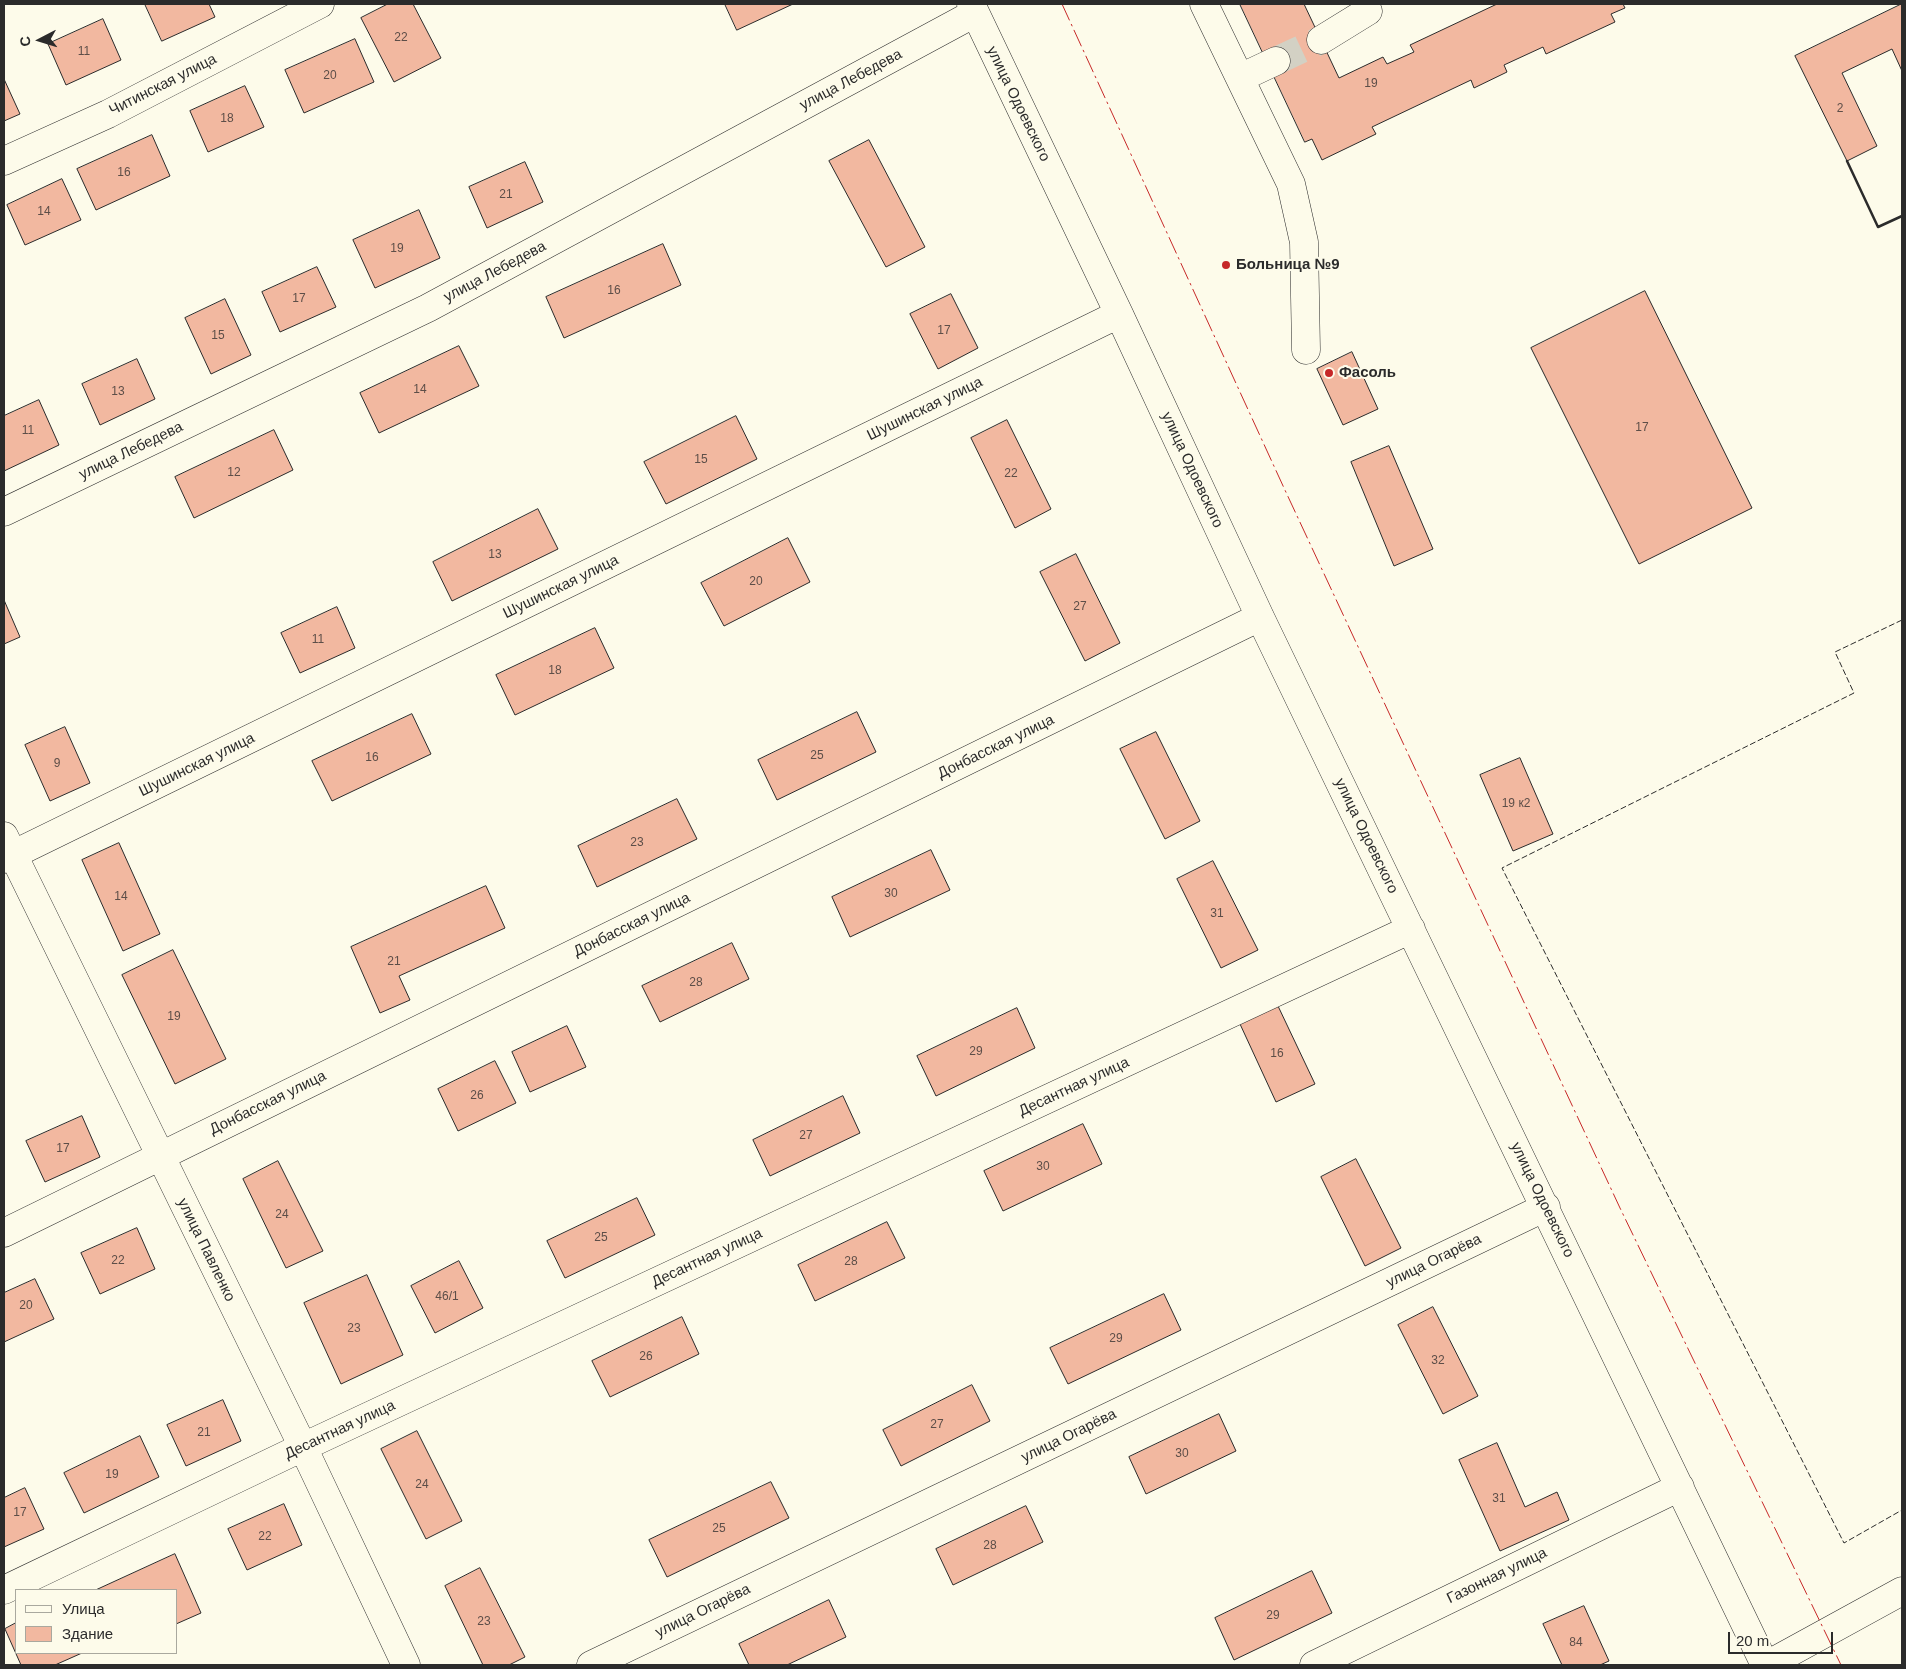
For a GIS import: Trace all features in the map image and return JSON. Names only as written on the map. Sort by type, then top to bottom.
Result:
[{"type":"street","name":"Читинская улица","points":[[4,161],[108,114],[320,4]]},
{"type":"street","points":[[1204,4],[1291,184],[1304,242],[1306,350]]},
{"type":"street","points":[[1321,40],[1371,6]]},
{"type":"street","name":"улица Одоевского","points":[[973,8],[1119,314],[1260,617],[1766,1665]]},
{"type":"street","name":"улица Лебедева","points":[[4,512],[428,308],[973,8]]},
{"type":"street","points":[[1240,78],[1276,61]]},
{"type":"street","name":"Шушинская улица","points":[[7,850],[1119,314]]},
{"type":"street","name":"Донбасская улица","points":[[4,1233],[1260,617]]},
{"type":"street","name":"улица Павленко","points":[[7,850],[303,1447],[406,1665]]},
{"type":"street","name":"Десантная улица","points":[[4,1590],[303,1447],[1411,929]]},
{"type":"street","name":"улица Огарёва","points":[[591,1665],[1546,1208]]},
{"type":"street","name":"Газонная улица","points":[[1314,1665],[1680,1487]]},
{"type":"street","points":[[1766,1665],[1902,1591]]},
{"type":"building","points":[[145,4],[209,4],[215,17],[162,41]]},
{"type":"building","points":[[388,4],[413,4],[441,58],[394,82],[361,18]]},
{"type":"building","points":[[725,4],[793,4],[737,30]]},
{"type":"building","points":[[1240,4],[1304,4],[1339,78],[1383,57],[1387,64],[1414,52],[1410,45],[1497,4],[1623,4],[1625,8],[1611,14],[1615,22],[1546,54],[1543,47],[1504,65],[1507,72],[1474,88],[1471,80],[1372,127],[1376,134],[1322,160],[1312,139],[1305,142]]},
{"type":"building","points":[[1902,4],[1902,71],[1892,49],[1842,73],[1877,146],[1847,161],[1795,56]]},
{"type":"building","points":[[103,19],[121,60],[66,85],[48,44]]},
{"type":"building","points":[[355,39],[374,82],[304,113],[285,70]]},
{"type":"building","points":[[4,79],[20,114],[4,121]]},
{"type":"building","points":[[245,86],[264,127],[208,152],[190,111]]},
{"type":"building","points":[[152,135],[170,176],[96,210],[77,169]]},
{"type":"building","points":[[869,140],[925,247],[886,267],[829,161]]},
{"type":"building","points":[[525,162],[543,202],[487,228],[469,187]]},
{"type":"building","points":[[62,179],[81,220],[25,245],[7,205]]},
{"type":"building","points":[[419,210],[440,258],[375,288],[353,240]]},
{"type":"building","points":[[663,244],[681,285],[564,338],[546,297]]},
{"type":"building","points":[[317,267],[336,307],[280,332],[262,292]]},
{"type":"building","points":[[1645,291],[1752,508],[1639,564],[1531,348]]},
{"type":"building","points":[[951,294],[978,348],[938,369],[910,314]]},
{"type":"building","points":[[225,299],[251,355],[211,374],[185,318]]},
{"type":"building","points":[[459,346],[479,386],[379,433],[360,393]]},
{"type":"building","points":[[1352,352],[1378,409],[1343,425],[1317,369]]},
{"type":"building","points":[[137,359],[155,399],[100,425],[82,384]]},
{"type":"building","points":[[39,400],[59,445],[4,471],[4,416]]},
{"type":"building","points":[[736,416],[757,459],[666,504],[644,462]]},
{"type":"building","points":[[1007,420],[1051,509],[1015,528],[971,438]]},
{"type":"building","points":[[274,430],[293,470],[194,518],[175,477]]},
{"type":"building","points":[[1389,446],[1433,549],[1394,566],[1351,462]]},
{"type":"building","points":[[538,509],[558,549],[452,601],[433,562]]},
{"type":"building","points":[[788,538],[810,582],[724,626],[701,583]]},
{"type":"building","points":[[1076,554],[1120,643],[1085,661],[1040,572]]},
{"type":"building","points":[[4,600],[20,637],[4,644]]},
{"type":"building","points":[[337,607],[355,648],[300,673],[281,633]]},
{"type":"building","points":[[595,628],[614,668],[515,715],[496,675]]},
{"type":"building","points":[[857,712],[876,752],[777,800],[758,760]]},
{"type":"building","points":[[412,714],[431,754],[332,801],[312,761]]},
{"type":"building","points":[[65,727],[90,783],[50,801],[25,745]]},
{"type":"building","points":[[1156,732],[1200,821],[1165,839],[1120,749]]},
{"type":"building","points":[[1520,758],[1553,834],[1513,851],[1480,775]]},
{"type":"building","points":[[677,799],[697,839],[597,887],[578,846]]},
{"type":"building","points":[[119,843],[160,934],[123,951],[82,860]]},
{"type":"building","points":[[931,850],[950,890],[850,937],[832,897]]},
{"type":"building","points":[[1213,861],[1258,950],[1221,968],[1177,879]]},
{"type":"building","points":[[486,886],[505,928],[399,976],[410,1000],[380,1013],[351,947]]},
{"type":"building","points":[[732,943],[749,979],[660,1022],[642,986]]},
{"type":"building","points":[[173,950],[226,1059],[175,1084],[122,975]]},
{"type":"building","points":[[1278,1006],[1315,1084],[1276,1102],[1240,1024]]},
{"type":"building","points":[[1017,1008],[1035,1048],[936,1096],[917,1056]]},
{"type":"building","points":[[567,1026],[586,1067],[530,1092],[512,1052]]},
{"type":"building","points":[[495,1061],[516,1103],[458,1131],[438,1089]]},
{"type":"building","points":[[843,1096],[860,1133],[770,1176],[753,1140]]},
{"type":"building","points":[[82,1116],[100,1157],[45,1182],[26,1141]]},
{"type":"building","points":[[1083,1124],[1102,1164],[1003,1211],[984,1171]]},
{"type":"building","points":[[1356,1159],[1401,1248],[1365,1266],[1321,1177]]},
{"type":"building","points":[[278,1161],[323,1251],[286,1268],[243,1179]]},
{"type":"building","points":[[637,1198],[655,1235],[565,1278],[547,1241]]},
{"type":"building","points":[[887,1222],[905,1258],[815,1301],[798,1265]]},
{"type":"building","points":[[137,1228],[155,1269],[100,1294],[81,1253]]},
{"type":"building","points":[[459,1261],[483,1308],[435,1333],[411,1286]]},
{"type":"building","points":[[367,1275],[403,1355],[341,1384],[304,1303]]},
{"type":"building","points":[[35,1279],[54,1319],[4,1342],[4,1293]]},
{"type":"building","points":[[1164,1294],[1181,1330],[1068,1384],[1050,1348]]},
{"type":"building","points":[[1433,1307],[1478,1396],[1443,1414],[1398,1325]]},
{"type":"building","points":[[682,1317],[699,1354],[610,1397],[592,1361]]},
{"type":"building","points":[[972,1385],[990,1421],[901,1466],[883,1430]]},
{"type":"building","points":[[223,1400],[241,1441],[186,1466],[167,1425]]},
{"type":"building","points":[[1219,1414],[1236,1451],[1146,1494],[1129,1457]]},
{"type":"building","points":[[417,1431],[462,1521],[426,1539],[381,1449]]},
{"type":"building","points":[[140,1436],[159,1477],[84,1513],[64,1473]]},
{"type":"building","points":[[1497,1443],[1525,1507],[1557,1492],[1569,1520],[1500,1551],[1459,1460]]},
{"type":"building","points":[[771,1482],[789,1518],[667,1577],[649,1540]]},
{"type":"building","points":[[25,1488],[44,1529],[4,1547],[4,1498]]},
{"type":"building","points":[[284,1504],[302,1545],[247,1570],[228,1529]]},
{"type":"building","points":[[1026,1506],[1043,1542],[953,1585],[936,1549]]},
{"type":"building","points":[[175,1554],[201,1613],[178,1623],[178,1589],[98,1589]]},
{"type":"building","points":[[480,1568],[525,1657],[509,1665],[483,1665],[445,1586]]},
{"type":"building","points":[[1312,1571],[1332,1613],[1234,1660],[1215,1618]]},
{"type":"building","points":[[829,1600],[846,1637],[787,1665],[749,1665],[739,1644]]},
{"type":"building","points":[[1584,1606],[1609,1661],[1600,1665],[1562,1665],[1543,1624]]},
{"type":"building","points":[[15,1624],[15,1652],[5,1629]]},
{"type":"building","points":[[16,1654],[80,1654],[55,1665],[21,1665]]},
{"type":"tunnel","points":[[1276,61],[1321,40]]},
{"type":"fence","points":[[1902,620],[1835,652],[1854,693],[1502,868],[1844,1543],[1902,1510]]},
{"type":"wall","points":[[1847,161],[1878,227],[1902,216]]},
{"type":"power","points":[[1062,4],[1284,488],[1620,1208],[1841,1665]]},
{"type":"place","name":"Больница №9","points":[[1226,265]]},
{"type":"place","name":"Фасоль","points":[[1329,373]]}]
